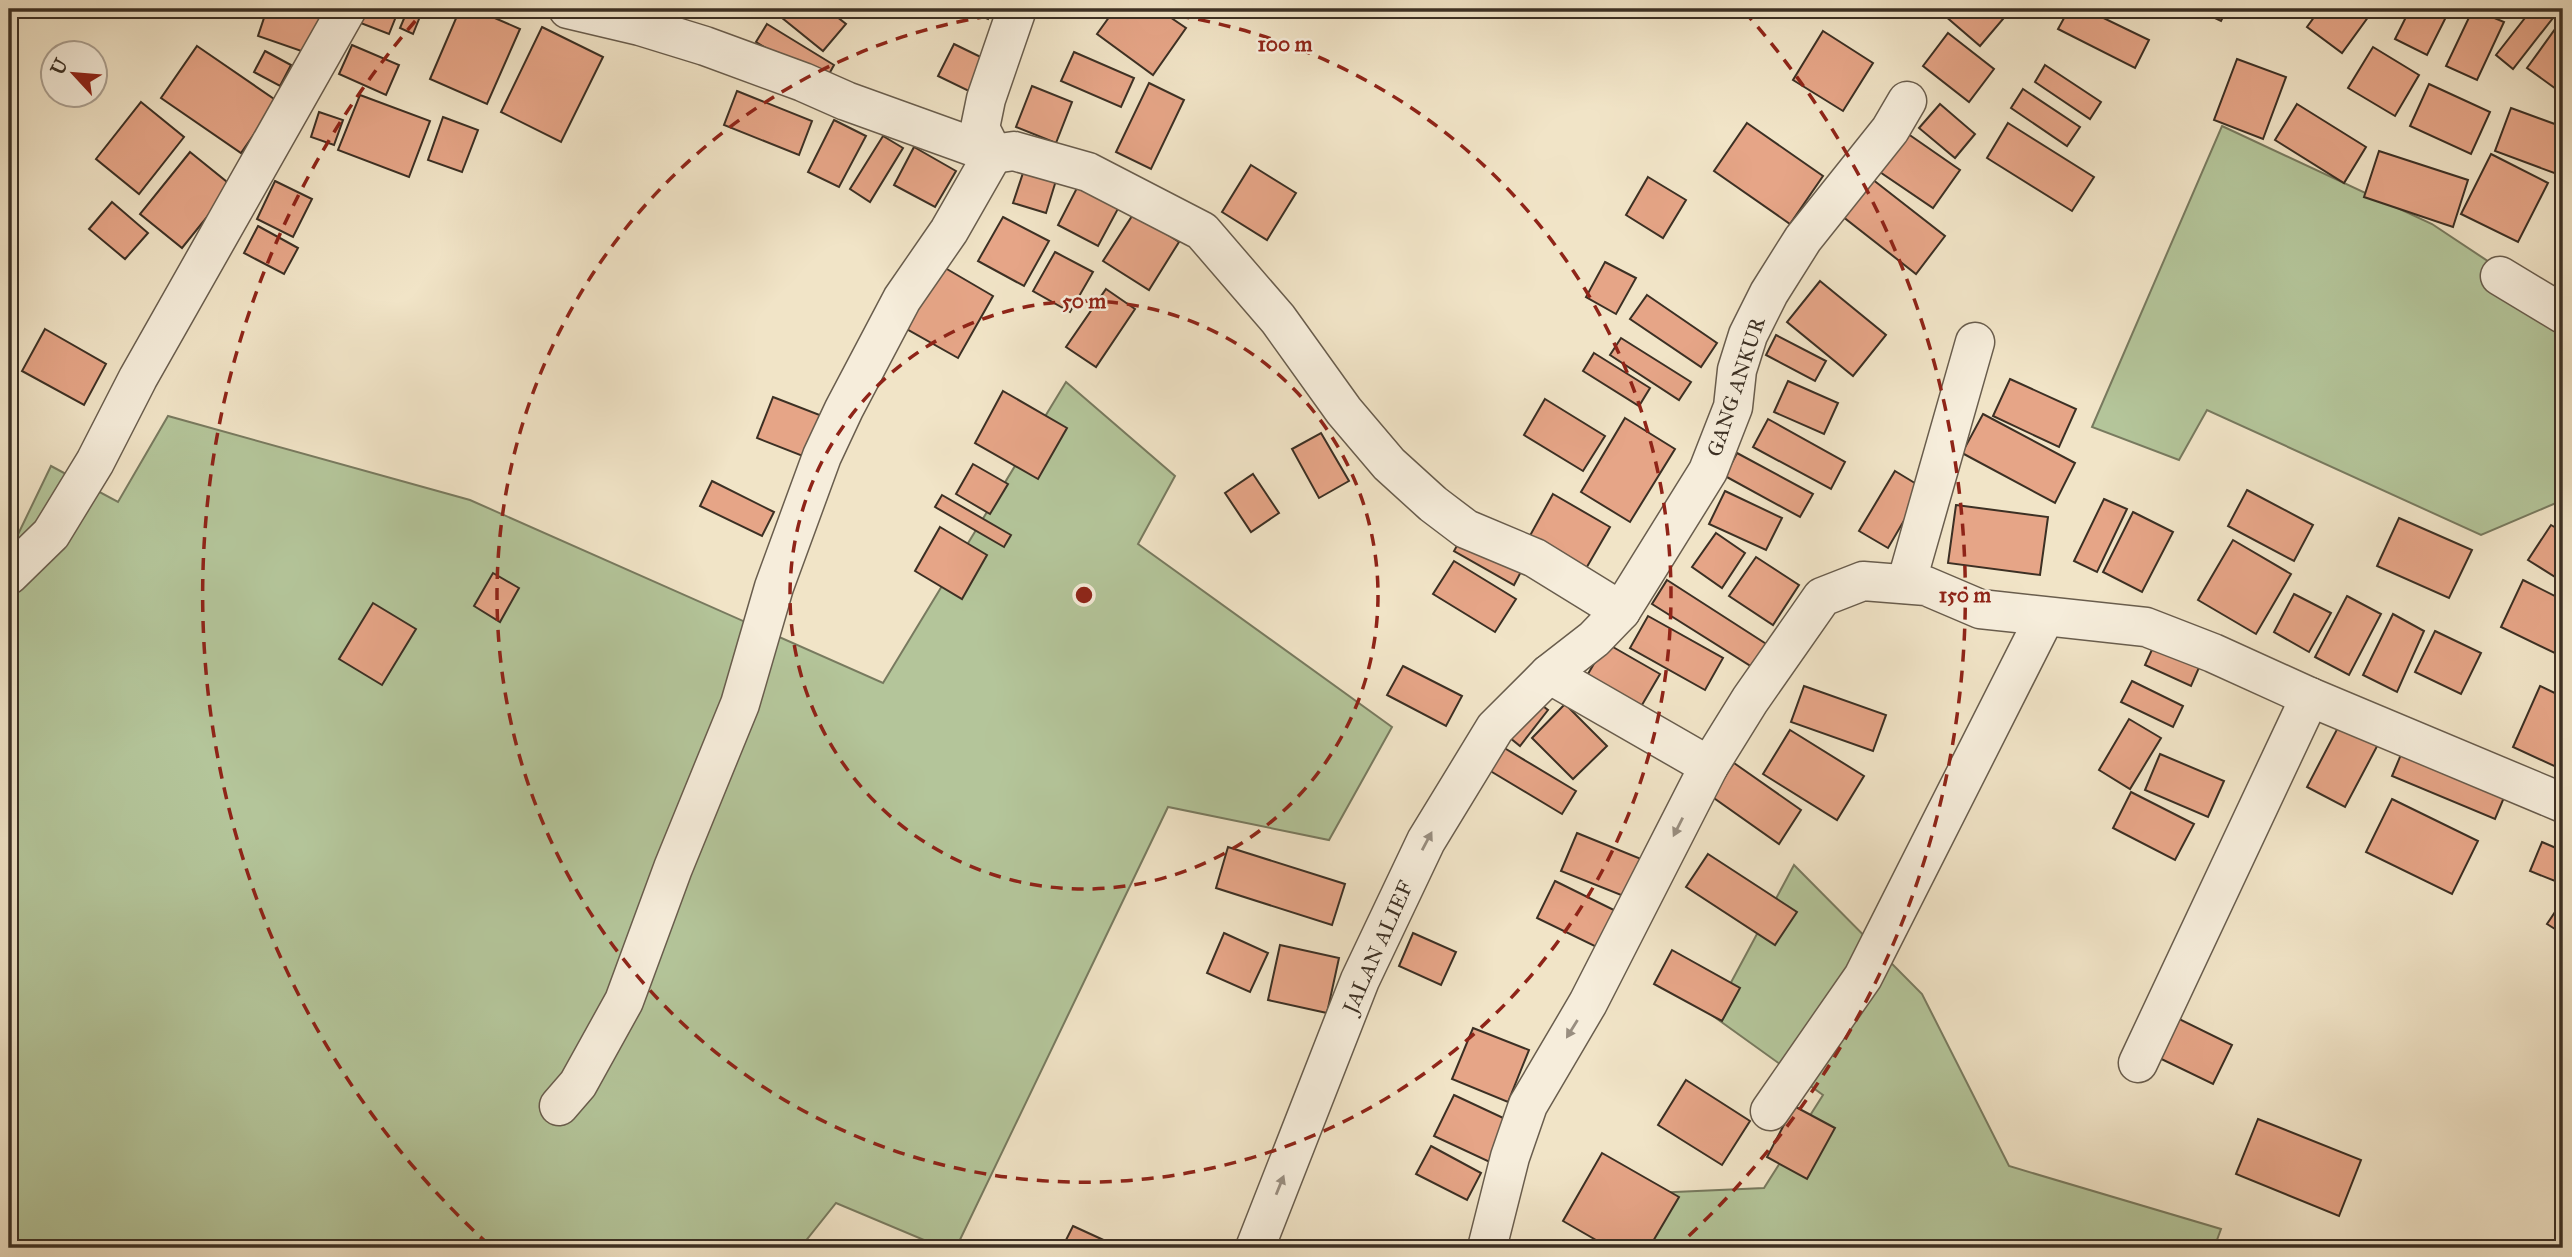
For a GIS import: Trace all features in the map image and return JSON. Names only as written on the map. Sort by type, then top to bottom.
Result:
[{"type":"street","points":[[9,575],[51,534],[95,462],[138,378],[347,9]]},
{"type":"street","points":[[568,9],[640,26],[705,46],[993,154],[1014,150],[1088,172],[1202,232],[1278,319],[1344,411],[1389,464],[1433,504],[1466,529],[1535,558],[1620,611]]},
{"type":"street","points":[[993,154],[980,128],[986,99],[1017,9]]},
{"type":"street","name":"GANG ANKUR","points":[[1549,674],[1594,639],[1620,611],[1708,471],[1733,407],[1737,370],[1748,335],[1769,293],[1803,239],[1890,130],[1907,101]]},
{"type":"street","points":[[559,1106],[578,1084],[624,1001],[673,869],[740,704],[774,587],[822,456],[902,299],[949,231],[993,154]]},
{"type":"street","points":[[2500,276],[2563,314]]},
{"type":"street","points":[[1906,584],[1975,342]]},
{"type":"street","points":[[1487,1248],[1510,1157],[1528,1105],[1588,1003],[1709,766],[1749,700],[1822,597],[1863,581],[1906,584],[1926,586],[1980,609],[2147,627],[2563,803]]},
{"type":"street","points":[[1770,1111],[1863,977],[2045,617]]},
{"type":"street","points":[[1549,674],[1709,766]]},
{"type":"street","name":"JALAN ALIEF","points":[[1255,1248],[1360,980],[1426,841],[1495,728],[1549,674]]},
{"type":"street","points":[[2138,1063],[2310,697]]},
{"type":"green space","points":[[2222,126],[2432,224],[2563,311],[2563,500],[2481,535],[2207,410],[2179,460],[2092,427]]},
{"type":"green space","points":[[1066,382],[1175,476],[1138,544],[1392,727],[1329,840],[1168,807],[956,1248],[943,1248],[836,1203],[800,1248],[9,1248],[9,553],[51,466],[118,502],[168,416],[470,500],[883,683]]},
{"type":"green space","points":[[1794,865],[1922,994],[2009,1166],[2221,1229],[2214,1248],[1604,1248],[1630,1194],[1764,1188],[1823,1095],[1713,1016]]},
{"type":"building","points":[[267,9],[326,9],[310,54],[258,36]]},
{"type":"building","points":[[364,9],[399,9],[389,34],[358,22]]},
{"type":"building","points":[[408,9],[423,9],[413,34],[400,28]]},
{"type":"building","points":[[460,9],[474,9],[520,29],[487,104],[430,79]]},
{"type":"building","points":[[771,9],[827,9],[846,24],[823,51]]},
{"type":"building","points":[[965,9],[992,9],[988,19]]},
{"type":"building","points":[[1115,9],[1158,9],[1186,28],[1153,75],[1097,34]]},
{"type":"building","points":[[1937,9],[2005,9],[2009,12],[1980,46]]},
{"type":"building","points":[[2069,9],[2085,9],[2149,40],[2135,68],[2058,29]]},
{"type":"building","points":[[2196,9],[2227,9],[2221,21]]},
{"type":"building","points":[[2320,9],[2374,9],[2342,53],[2307,27]]},
{"type":"building","points":[[2410,9],[2450,9],[2427,55],[2395,39]]},
{"type":"building","points":[[2473,9],[2504,22],[2477,80],[2446,66]]},
{"type":"building","points":[[2532,9],[2560,9],[2513,69],[2496,55]]},
{"type":"building","points":[[767,24],[834,65],[824,83],[756,42]]},
{"type":"building","points":[[2558,25],[2563,29],[2563,94],[2527,68]]},
{"type":"building","points":[[542,27],[603,57],[561,142],[501,112]]},
{"type":"building","points":[[1823,31],[1873,63],[1843,111],[1793,80]]},
{"type":"building","points":[[1948,33],[1994,69],[1969,102],[1923,66]]},
{"type":"building","points":[[954,44],[991,62],[975,94],[938,76]]},
{"type":"building","points":[[352,45],[399,65],[386,95],[339,74]]},
{"type":"building","points":[[197,46],[277,101],[241,153],[161,98]]},
{"type":"building","points":[[2373,47],[2419,75],[2395,116],[2348,88]]},
{"type":"building","points":[[265,51],[291,65],[280,86],[254,72]]},
{"type":"building","points":[[1074,52],[1134,78],[1121,107],[1061,81]]},
{"type":"building","points":[[2237,59],[2286,77],[2263,139],[2214,120]]},
{"type":"building","points":[[2045,65],[2101,102],[2090,119],[2035,82]]},
{"type":"building","points":[[1149,83],[1184,100],[1151,169],[1116,152]]},
{"type":"building","points":[[2429,84],[2490,112],[2471,154],[2410,126]]},
{"type":"building","points":[[1032,86],[1072,102],[1056,143],[1016,127]]},
{"type":"building","points":[[2023,89],[2080,127],[2067,146],[2011,108]]},
{"type":"building","points":[[737,91],[812,121],[799,155],[724,125]]},
{"type":"building","points":[[360,95],[430,121],[409,177],[338,150]]},
{"type":"building","points":[[141,102],[184,137],[139,194],[96,159]]},
{"type":"building","points":[[1940,104],[1975,134],[1955,158],[1919,128]]},
{"type":"building","points":[[2297,104],[2366,147],[2344,183],[2275,140]]},
{"type":"building","points":[[2511,108],[2563,127],[2563,156],[2557,174],[2495,151]]},
{"type":"building","points":[[319,112],[343,120],[334,145],[311,137]]},
{"type":"building","points":[[443,117],[478,130],[462,172],[428,160]]},
{"type":"building","points":[[834,120],[866,136],[839,187],[808,172]]},
{"type":"building","points":[[1747,123],[1823,176],[1790,224],[1714,171]]},
{"type":"building","points":[[2008,123],[2094,177],[2072,211],[1987,158]]},
{"type":"building","points":[[1901,129],[1960,170],[1933,208],[1874,168]]},
{"type":"building","points":[[883,136],[903,148],[870,202],[850,189]]},
{"type":"building","points":[[914,147],[956,171],[935,207],[894,185]]},
{"type":"building","points":[[2379,151],[2468,180],[2453,227],[2364,197]]},
{"type":"building","points":[[190,152],[232,186],[182,248],[140,214]]},
{"type":"building","points":[[2491,154],[2548,183],[2518,242],[2461,214]]},
{"type":"building","points":[[1026,164],[1058,174],[1046,213],[1013,203]]},
{"type":"building","points":[[1251,165],[1296,193],[1267,240],[1222,212]]},
{"type":"building","points":[[1648,177],[1686,200],[1663,238],[1626,215]]},
{"type":"building","points":[[1872,179],[1945,236],[1916,274],[1842,216]]},
{"type":"building","points":[[275,181],[312,199],[293,237],[257,219]]},
{"type":"building","points":[[1079,184],[1120,205],[1098,246],[1058,225]]},
{"type":"building","points":[[112,202],[148,233],[125,259],[89,229]]},
{"type":"building","points":[[1134,213],[1179,242],[1149,290],[1103,261]]},
{"type":"building","points":[[1003,217],[1049,241],[1024,286],[978,261]]},
{"type":"building","points":[[258,226],[298,248],[284,274],[244,253]]},
{"type":"building","points":[[1055,252],[1093,272],[1070,312],[1033,291]]},
{"type":"building","points":[[1605,262],[1636,278],[1616,314],[1586,297]]},
{"type":"building","points":[[940,265],[993,296],[958,358],[905,328]]},
{"type":"building","points":[[1820,281],[1886,335],[1853,376],[1787,322]]},
{"type":"building","points":[[1106,289],[1135,309],[1096,367],[1066,347]]},
{"type":"building","points":[[1647,295],[1717,343],[1701,367],[1630,319]]},
{"type":"building","points":[[45,329],[106,364],[84,405],[22,371]]},
{"type":"building","points":[[1776,335],[1826,361],[1815,381],[1766,355]]},
{"type":"building","points":[[1621,338],[1691,382],[1679,400],[1610,355]]},
{"type":"building","points":[[1594,353],[1650,388],[1639,406],[1583,371]]},
{"type":"building","points":[[2010,379],[2076,409],[2059,447],[1993,416]]},
{"type":"building","points":[[1788,381],[1838,403],[1824,434],[1774,412]]},
{"type":"building","points":[[1003,391],[1067,428],[1038,479],[975,443]]},
{"type":"building","points":[[773,397],[830,419],[813,460],[757,438]]},
{"type":"building","points":[[1545,399],[1605,436],[1583,471],[1524,435]]},
{"type":"building","points":[[1983,414],[2075,463],[2055,503],[1962,453]]},
{"type":"building","points":[[1625,418],[1675,449],[1630,522],[1581,492]]},
{"type":"building","points":[[1768,419],[1845,462],[1831,489],[1753,447]]},
{"type":"building","points":[[1321,433],[1349,481],[1319,498],[1292,449]]},
{"type":"building","points":[[1737,453],[1813,494],[1800,517],[1725,476]]},
{"type":"building","points":[[973,464],[1008,484],[990,514],[956,494]]},
{"type":"building","points":[[1895,471],[1923,488],[1888,548],[1859,531]]},
{"type":"building","points":[[1253,474],[1279,513],[1251,532],[1225,493]]},
{"type":"building","points":[[712,481],[774,512],[762,536],[700,506]]},
{"type":"building","points":[[2247,490],[2313,525],[2294,561],[2228,526]]},
{"type":"building","points":[[1725,491],[1782,518],[1766,550],[1709,524]]},
{"type":"building","points":[[1553,494],[1610,527],[1584,572],[1527,541]]},
{"type":"building","points":[[942,495],[1011,535],[1004,547],[935,507]]},
{"type":"building","points":[[2104,499],[2127,509],[2097,572],[2074,561]]},
{"type":"building","points":[[1956,505],[2048,517],[2040,575],[1948,563]]},
{"type":"building","points":[[2133,512],[2173,532],[2142,592],[2103,572]]},
{"type":"building","points":[[2399,518],[2472,550],[2449,598],[2377,566]]},
{"type":"building","points":[[2551,525],[2563,532],[2563,582],[2528,560]]},
{"type":"building","points":[[940,527],[987,555],[962,599],[915,571]]},
{"type":"building","points":[[1464,533],[1524,566],[1514,585],[1454,551]]},
{"type":"building","points":[[1716,533],[1745,553],[1722,588],[1692,567]]},
{"type":"building","points":[[2233,540],[2291,574],[2256,634],[2198,600]]},
{"type":"building","points":[[1756,557],[1799,585],[1773,625],[1729,596]]},
{"type":"building","points":[[1454,561],[1516,599],[1495,632],[1433,594]]},
{"type":"building","points":[[493,573],[519,588],[500,622],[474,606]]},
{"type":"building","points":[[1667,580],[1771,647],[1757,670],[1652,604]]},
{"type":"building","points":[[2523,580],[2563,600],[2563,657],[2501,627]]},
{"type":"building","points":[[2294,594],[2331,613],[2309,652],[2274,632]]},
{"type":"building","points":[[2347,596],[2381,614],[2349,675],[2315,657]]},
{"type":"building","points":[[373,603],[416,629],[382,685],[339,659]]},
{"type":"building","points":[[2393,614],[2424,631],[2397,692],[2363,675]]},
{"type":"building","points":[[1648,616],[1723,658],[1705,690],[1630,648]]},
{"type":"building","points":[[2435,631],[2481,653],[2461,694],[2415,672]]},
{"type":"building","points":[[1606,643],[1660,674],[1635,717],[1581,686]]},
{"type":"building","points":[[2155,643],[2201,663],[2191,686],[2145,665]]},
{"type":"building","points":[[1403,666],[1462,696],[1446,726],[1387,695]]},
{"type":"building","points":[[2132,681],[2183,706],[2173,727],[2121,702]]},
{"type":"building","points":[[1804,686],[1886,715],[1873,751],[1791,722]]},
{"type":"building","points":[[2540,686],[2563,697],[2563,770],[2513,747]]},
{"type":"building","points":[[1531,697],[1548,710],[1520,746],[1504,733]]},
{"type":"building","points":[[1565,704],[1607,746],[1573,779],[1532,738]]},
{"type":"building","points":[[2345,714],[2383,735],[2345,807],[2307,787]]},
{"type":"building","points":[[2129,719],[2161,738],[2130,789],[2099,770]]},
{"type":"building","points":[[1790,730],[1864,776],[1837,820],[1763,774]]},
{"type":"building","points":[[2405,745],[2508,788],[2495,819],[2392,776]]},
{"type":"building","points":[[1501,746],[1576,791],[1562,814],[1487,769]]},
{"type":"building","points":[[2160,754],[2224,781],[2208,817],[2145,790]]},
{"type":"building","points":[[1734,763],[1801,810],[1779,844],[1711,796]]},
{"type":"building","points":[[2131,792],[2194,824],[2175,860],[2113,828]]},
{"type":"building","points":[[2392,799],[2478,841],[2452,894],[2366,852]]},
{"type":"building","points":[[1577,833],[1651,863],[1636,901],[1561,871]]},
{"type":"building","points":[[2542,842],[2563,851],[2563,862],[2555,881],[2530,871]]},
{"type":"building","points":[[1228,847],[1345,884],[1332,925],[1216,888]]},
{"type":"building","points":[[1708,854],[1797,912],[1775,945],[1686,887]]},
{"type":"building","points":[[1555,881],[1626,916],[1609,953],[1537,918]]},
{"type":"building","points":[[2563,900],[2563,934],[2547,924]]},
{"type":"building","points":[[1224,933],[1268,953],[1250,992],[1207,973]]},
{"type":"building","points":[[1413,933],[1456,952],[1441,985],[1399,966]]},
{"type":"building","points":[[1280,945],[1339,958],[1327,1013],[1268,1000]]},
{"type":"building","points":[[1672,950],[1740,988],[1722,1021],[1654,984]]},
{"type":"building","points":[[2171,1015],[2232,1045],[2213,1084],[2151,1054]]},
{"type":"building","points":[[1473,1028],[1529,1050],[1508,1102],[1452,1079]]},
{"type":"building","points":[[1686,1080],[1750,1121],[1722,1165],[1658,1125]]},
{"type":"building","points":[[1454,1095],[1514,1123],[1494,1164],[1434,1136]]},
{"type":"building","points":[[1794,1106],[1835,1128],[1807,1179],[1767,1157]]},
{"type":"building","points":[[2258,1119],[2361,1160],[2339,1216],[2236,1174]]},
{"type":"building","points":[[1431,1146],[1481,1173],[1467,1200],[1416,1174]]},
{"type":"building","points":[[1602,1153],[1679,1197],[1649,1248],[1610,1248],[1563,1221]]},
{"type":"building","points":[[1073,1226],[1121,1248],[1062,1248]]}]
